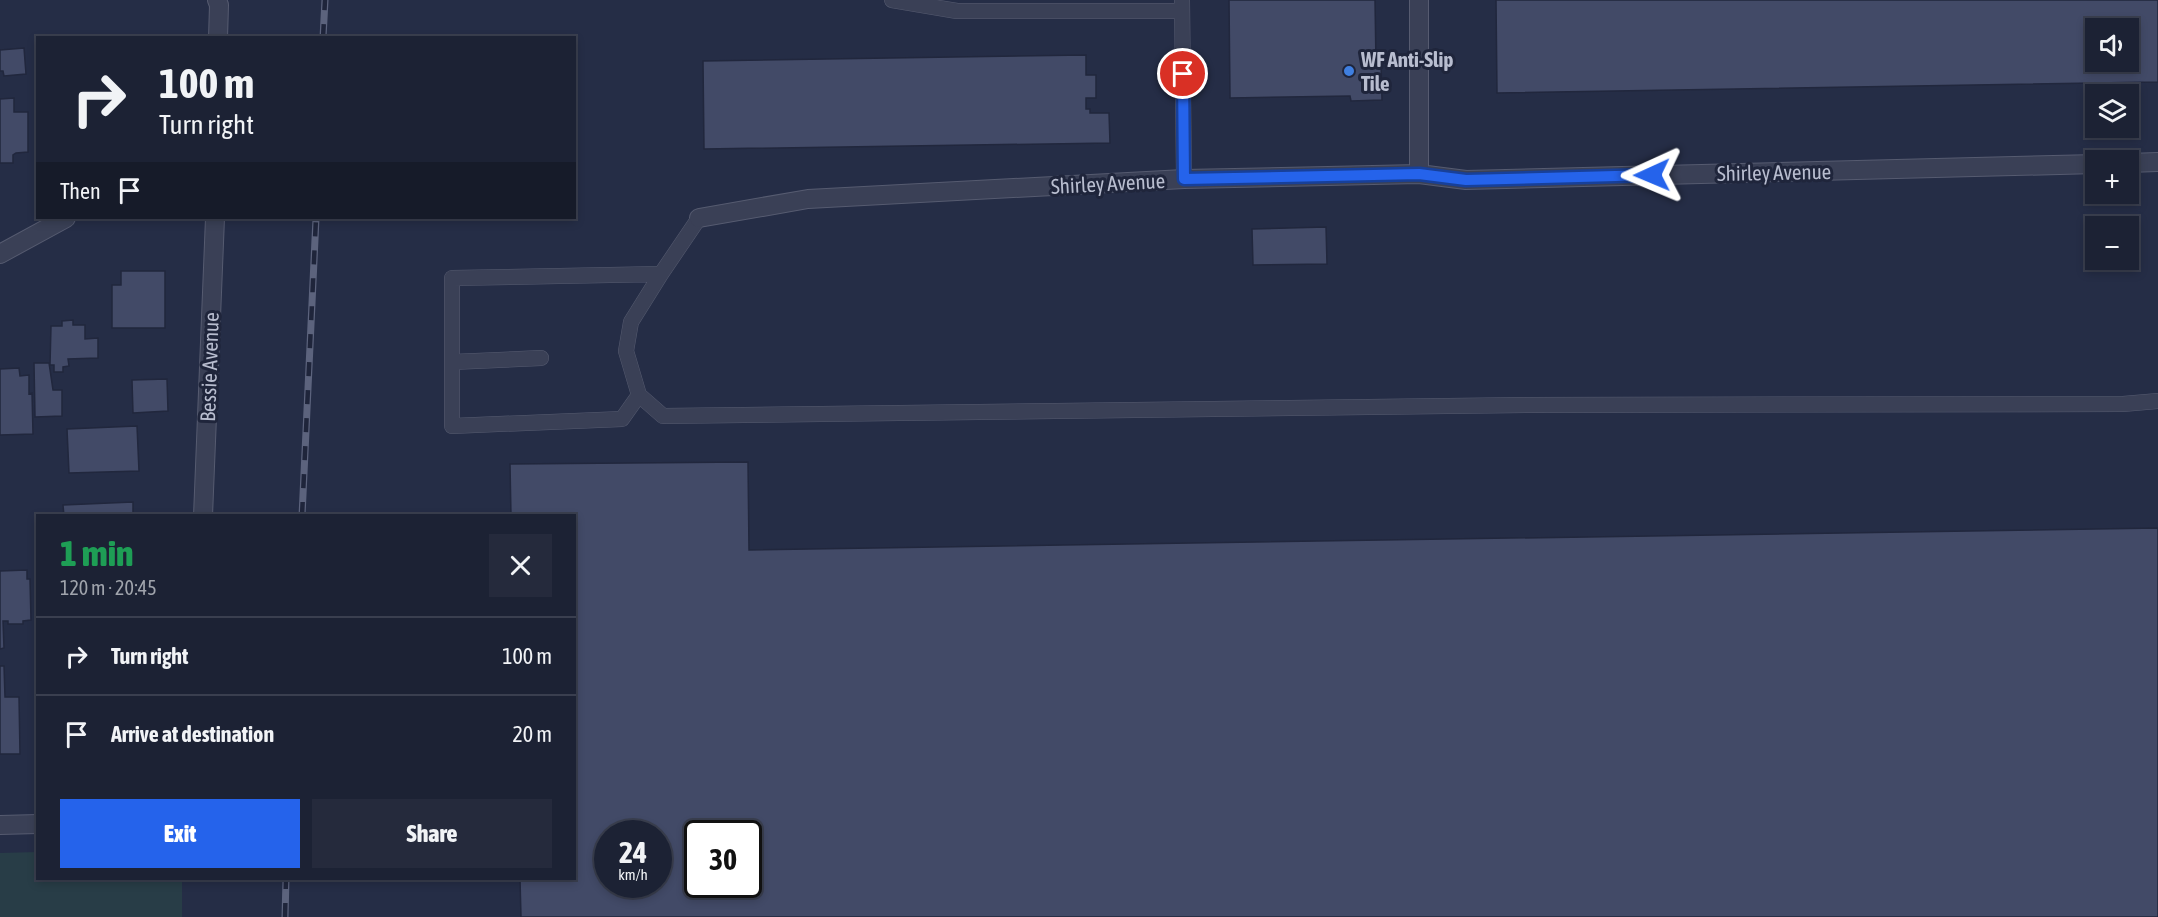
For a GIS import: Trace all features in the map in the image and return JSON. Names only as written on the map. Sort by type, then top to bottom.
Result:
[{"type":"street","points":[[217,0],[218,36]]},
{"type":"street","points":[[1419,0],[1419,174]]},
{"type":"street","points":[[2139,163],[2158,162]]},
{"type":"street","name":"Shirley Avenue","points":[[699,219],[808,199],[1184,179],[1419,174],[1466,180],[2085,164]]},
{"type":"street","points":[[0,254],[64,219]]},
{"type":"street","name":"Bessie Avenue","points":[[203,514],[215,219]]},
{"type":"street","points":[[0,825],[36,824]]},
{"type":"lane","points":[[892,0],[957,11],[1182,6],[1184,179]]},
{"type":"lane","points":[[699,219],[631,322],[626,351],[639,395],[663,416],[1526,405],[2123,404],[2158,401]]},
{"type":"lane","points":[[639,395],[622,419],[452,426],[452,278],[661,274]]},
{"type":"lane","points":[[452,362],[541,358]]},
{"type":"shaded area","points":[[36,852],[36,880],[182,880],[182,917],[0,917],[0,853]]},
{"type":"building","points":[[1229,0],[1375,0],[1376,63],[1381,63],[1382,100],[1351,101],[1350,96],[1230,98]]},
{"type":"building","points":[[1496,0],[2158,0],[2158,82],[1497,93]]},
{"type":"building","points":[[24,48],[26,74],[4,76],[3,71],[0,71],[0,50]]},
{"type":"building","points":[[1086,55],[1086,75],[1096,75],[1096,98],[1086,98],[1086,109],[1090,109],[1090,113],[1109,113],[1110,143],[704,149],[703,61]]},
{"type":"building","points":[[14,98],[14,112],[28,112],[28,152],[13,155],[13,163],[0,163],[0,99]]},
{"type":"building","points":[[1326,227],[1327,264],[1253,265],[1252,229]]},
{"type":"building","points":[[121,271],[165,271],[165,328],[112,328],[112,285],[121,285]]},
{"type":"building","points":[[73,320],[73,325],[85,325],[85,339],[98,338],[98,358],[68,359],[69,366],[63,367],[63,372],[54,372],[54,365],[50,365],[51,326],[62,326],[62,321]]},
{"type":"building","points":[[34,363],[49,363],[53,390],[62,390],[62,416],[35,417]]},
{"type":"building","points":[[19,368],[20,376],[29,375],[33,434],[0,435],[0,369]]},
{"type":"building","points":[[167,379],[168,411],[133,413],[132,380]]},
{"type":"building","points":[[137,426],[139,471],[69,473],[67,429]]},
{"type":"building","points":[[748,462],[749,550],[2158,528],[2158,917],[521,917],[520,880],[576,880],[576,514],[511,514],[510,464]]},
{"type":"building","points":[[133,502],[133,514],[64,514],[63,505]]},
{"type":"building","points":[[27,570],[27,579],[30,579],[31,620],[23,621],[23,624],[8,624],[8,621],[3,621],[4,648],[0,649],[0,571]]},
{"type":"building","points":[[0,666],[4,666],[5,697],[19,697],[20,754],[0,754]]},
{"type":"railway","points":[[323,36],[325,0]]},
{"type":"railway","points":[[302,514],[316,219]]},
{"type":"railway","points":[[285,917],[286,880]]},
{"type":"place","name":"WF Anti-Slip Tile","points":[[1349,71]]},
{"type":"route","points":[[1183,74],[1184,179],[1419,174],[1466,180],[1652,175]]}]
